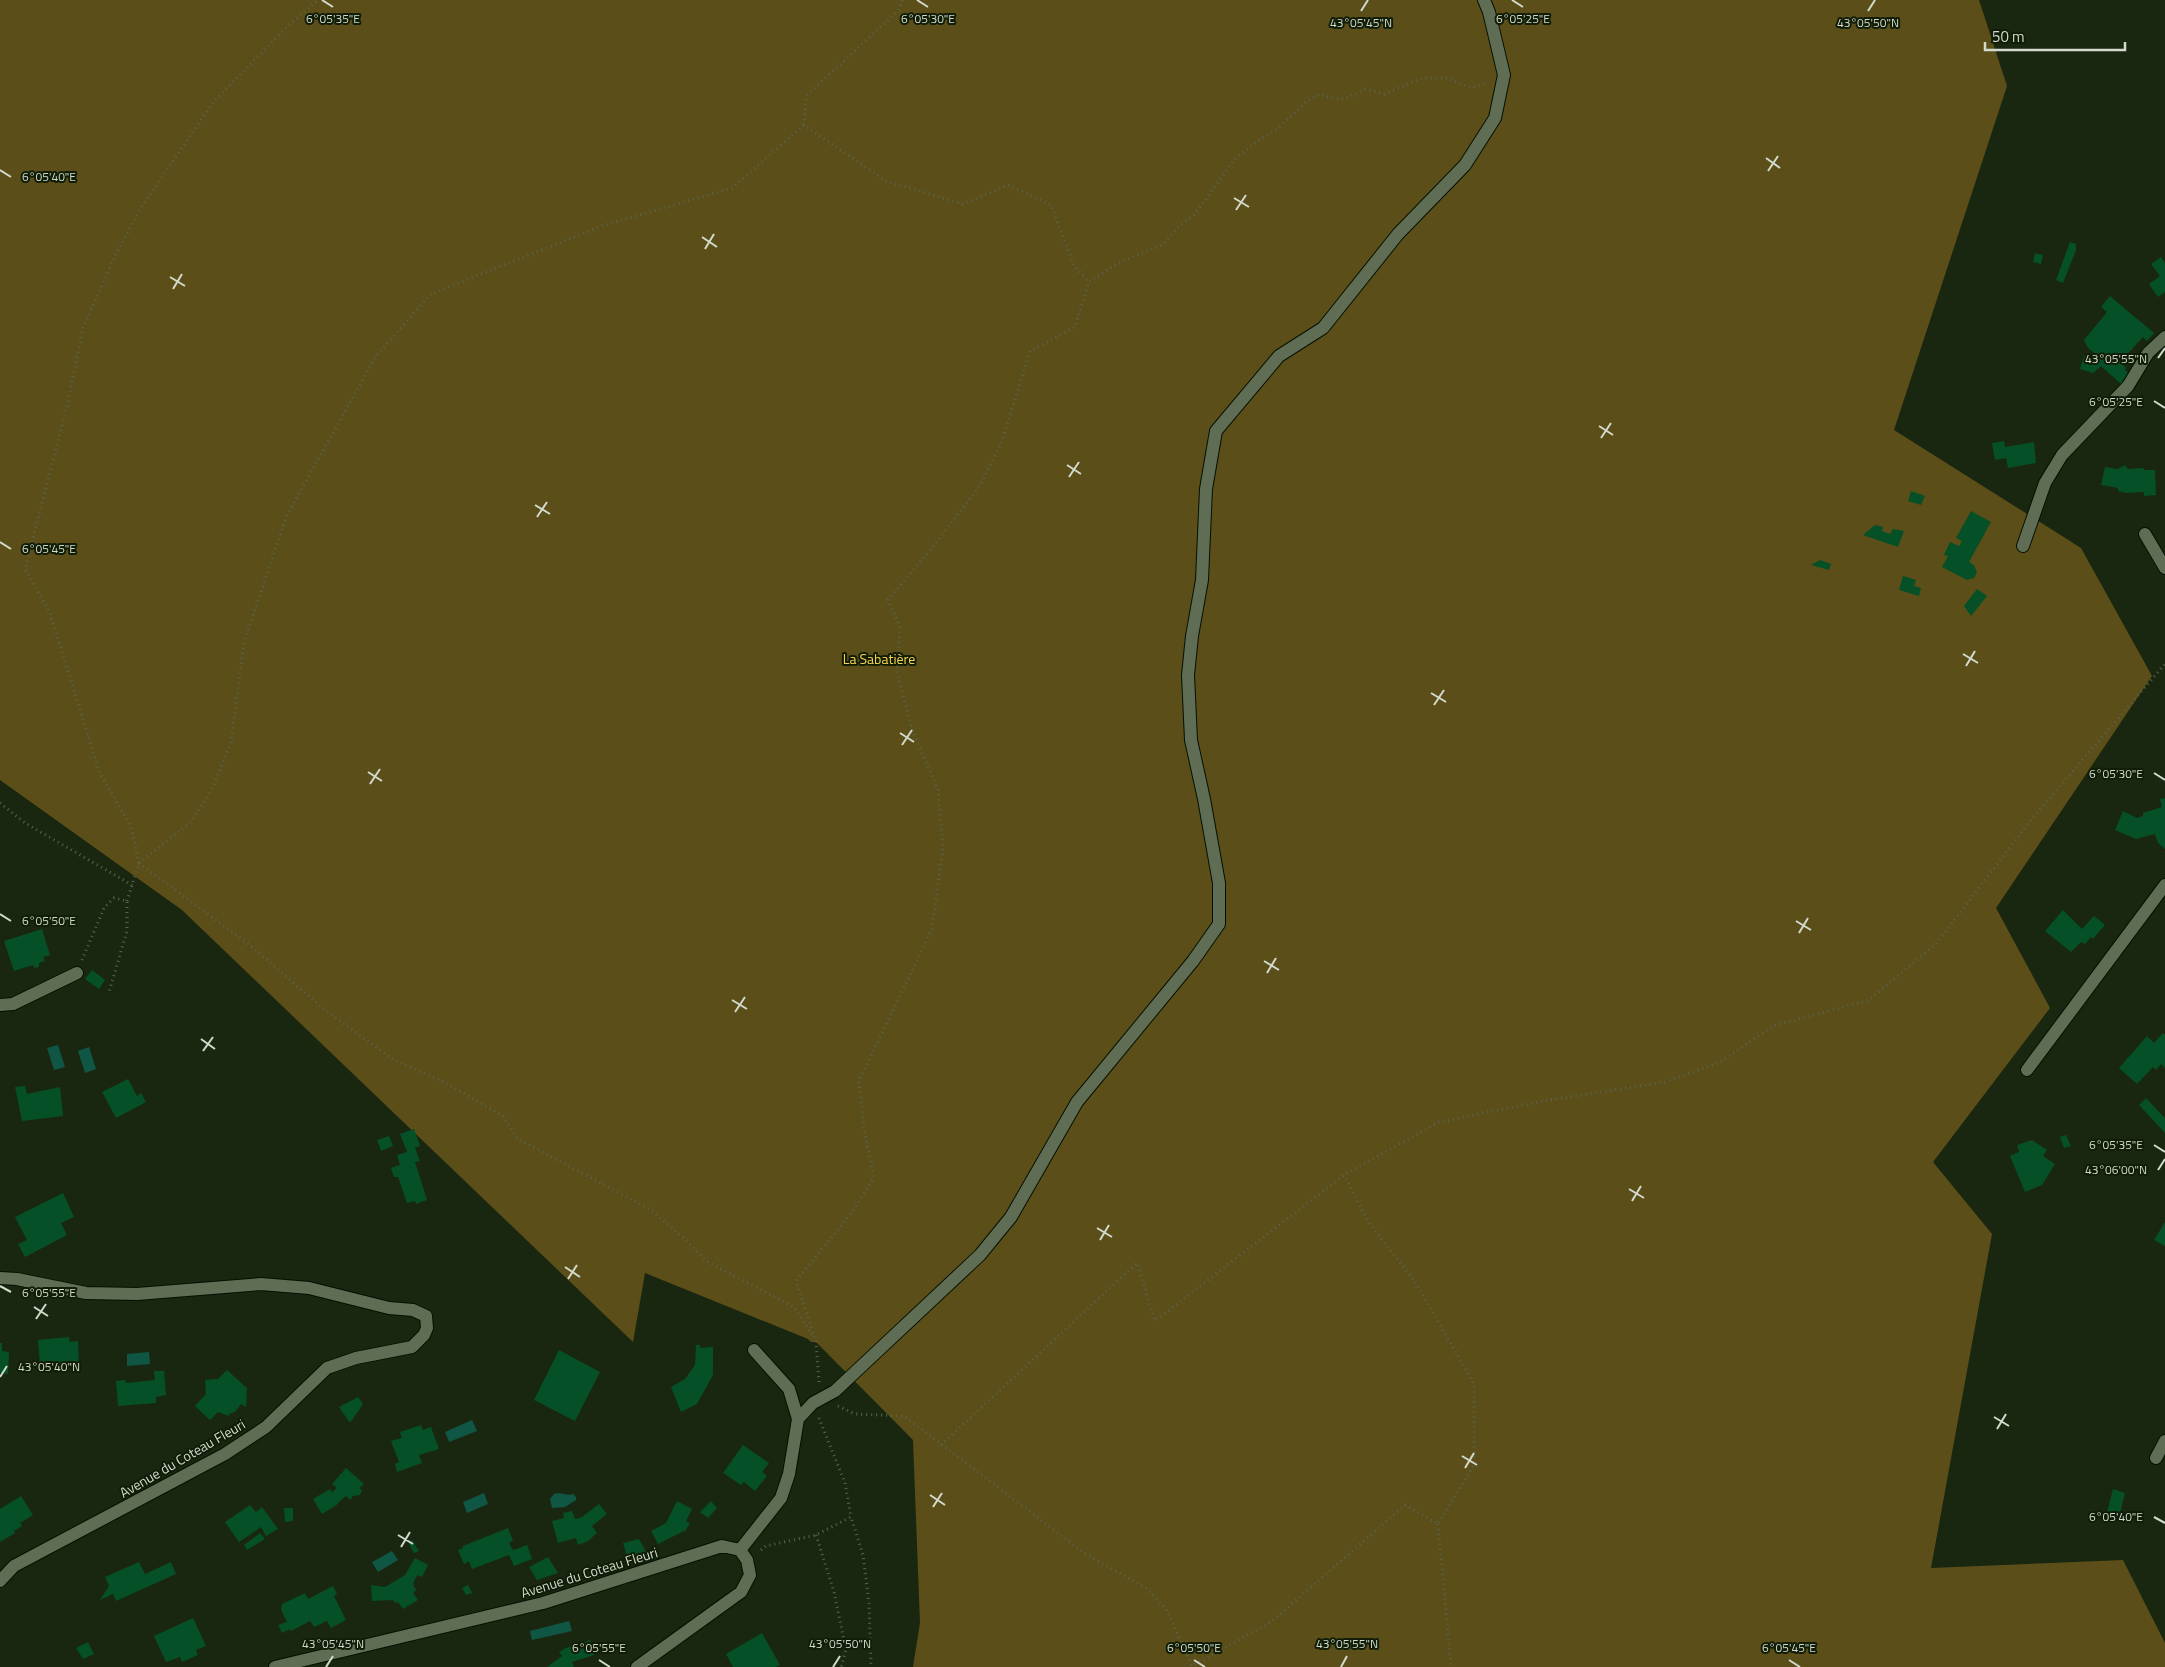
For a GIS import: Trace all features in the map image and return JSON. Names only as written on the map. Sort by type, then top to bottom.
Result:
[{"type":"street","points":[[798,1419],[818,1401],[835,1391],[980,1255],[1011,1217],[1078,1102],[1193,961],[1219,924],[1219,883],[1204,799],[1190,740],[1188,675],[1192,636],[1202,580],[1206,489],[1216,431],[1279,356],[1323,328],[1398,234],[1465,165],[1494,118],[1504,74],[1489,12],[1484,0]]},
{"type":"street","points":[[2023,546],[2045,483],[2062,455],[2128,386],[2148,352],[2165,337]]},
{"type":"street","points":[[2145,534],[2165,568]]},
{"type":"street","points":[[2027,1070],[2165,885]]},
{"type":"street","points":[[0,1005],[13,1004],[77,973]]},
{"type":"street","name":"Avenue du Coteau Fleuri","points":[[0,1278],[17,1279],[86,1293],[137,1294],[261,1284],[309,1288],[389,1308],[413,1310],[426,1316],[427,1328],[424,1335],[412,1347],[356,1358],[327,1368],[266,1427],[250,1438],[164,1487],[14,1566],[0,1580]]},
{"type":"street","points":[[637,1667],[741,1592],[750,1575],[744,1555],[781,1498],[789,1474],[798,1419],[789,1389],[754,1350]]},
{"type":"street","points":[[2156,1458],[2165,1441]]},
{"type":"street","name":"Avenue du Coteau Fleuri","points":[[275,1667],[544,1603],[722,1546],[744,1555]]},
{"type":"path","points":[[109,992],[127,931],[127,901],[139,863],[130,827],[98,770],[50,613],[24,569],[68,402],[83,328],[115,256],[140,209],[214,101],[286,27],[318,0]]},
{"type":"path","points":[[139,863],[192,821],[212,789],[231,743],[244,642],[287,515],[376,356],[388,342],[432,294],[602,226],[732,188],[804,125],[806,96],[898,10],[902,0]]},
{"type":"path","points":[[871,1667],[869,1603],[863,1555],[851,1517],[845,1483],[818,1401],[820,1393],[816,1342],[796,1280],[853,1211],[874,1177],[864,1129],[858,1081],[932,929],[943,848],[938,790],[913,732],[897,672],[900,627],[888,600],[932,548],[981,484],[1002,441],[1030,351],[1075,327],[1090,282],[1118,263],[1162,245],[1180,225],[1195,214],[1234,160],[1253,144],[1277,129],[1307,101],[1320,94],[1338,101],[1349,98],[1365,89],[1384,94],[1422,78],[1446,78],[1472,88],[1504,74]]},
{"type":"path","points":[[804,125],[886,181],[963,204],[1008,185],[1051,205],[1074,266],[1090,282]]},
{"type":"path","points":[[941,1445],[1137,1263],[1155,1321],[1344,1175],[1439,1122],[1543,1101],[1665,1082],[1719,1063],[1773,1026],[1869,1000],[1936,944],[2031,820],[2165,664]]},
{"type":"path","points":[[0,803],[25,823],[132,885]]},
{"type":"path","points":[[139,863],[250,946],[326,1011],[394,1060],[444,1082],[503,1116],[518,1139],[564,1166],[593,1178],[651,1210],[688,1242],[706,1261],[794,1307],[816,1342]]},
{"type":"path","points":[[77,973],[104,908],[114,898],[127,901]]},
{"type":"path","points":[[1344,1175],[1369,1223],[1416,1283],[1474,1384],[1474,1466],[1438,1524],[1451,1667]]},
{"type":"path","points":[[818,1401],[854,1414],[904,1416],[1087,1555],[1145,1588],[1166,1608],[1192,1666],[1271,1622],[1405,1505],[1438,1524]]},
{"type":"path","points":[[744,1555],[766,1546],[816,1536],[851,1517]]},
{"type":"path","points":[[816,1536],[834,1592],[846,1650],[840,1667]]},
{"type":"green space","name":"La Sabatière","points":[[0,0],[1979,0],[2007,86],[1894,430],[2081,548],[2152,676],[1996,908],[2050,1008],[1933,1162],[1992,1234],[1931,1568],[2123,1560],[2165,1643],[2165,1667],[913,1667],[920,1623],[913,1440],[816,1342],[811,1342],[808,1339],[645,1273],[633,1342],[182,910],[0,780]]},
{"type":"water","points":[[58,1045],[65,1067],[54,1070],[47,1048]]},
{"type":"water","points":[[89,1047],[96,1069],[85,1073],[78,1051]]},
{"type":"water","points":[[149,1352],[150,1364],[127,1366],[127,1354]]},
{"type":"water","points":[[472,1420],[477,1431],[449,1442],[445,1432]]},
{"type":"water","points":[[484,1493],[488,1504],[467,1513],[463,1502]]},
{"type":"water","points":[[554,1494],[573,1494],[576,1500],[565,1507],[552,1508],[550,1499]]},
{"type":"water","points":[[392,1551],[398,1560],[378,1572],[372,1562]]},
{"type":"water","points":[[569,1621],[572,1631],[532,1640],[530,1631]]},
{"type":"building","points":[[2070,242],[2076,244],[2076,250],[2063,283],[2056,280]]},
{"type":"building","points":[[2035,253],[2043,255],[2041,264],[2033,262]]},
{"type":"building","points":[[2161,257],[2165,263],[2165,292],[2158,297],[2149,284],[2160,276],[2151,264]]},
{"type":"building","points":[[2110,296],[2154,333],[2147,341],[2143,337],[2123,359],[2114,352],[2113,354],[2130,375],[2121,384],[2101,366],[2093,373],[2080,369],[2084,356],[2097,359],[2099,357],[2088,348],[2084,340],[2107,312],[2101,307]]},
{"type":"building","points":[[2004,441],[2005,447],[2034,442],[2036,463],[2008,468],[2006,458],[1995,460],[1992,443]]},
{"type":"building","points":[[2125,465],[2128,469],[2144,468],[2144,470],[2155,470],[2156,495],[2144,496],[2144,492],[2127,493],[2118,491],[2118,488],[2101,485],[2105,467],[2118,469]]},
{"type":"building","points":[[1911,491],[1925,496],[1921,505],[1908,501]]},
{"type":"building","points":[[1971,511],[1991,522],[1969,562],[1974,565],[1977,573],[1974,578],[1967,580],[1942,567],[1948,556],[1944,555],[1950,542],[1959,546],[1962,541],[1956,538]]},
{"type":"building","points":[[1875,525],[1883,527],[1882,531],[1890,534],[1893,529],[1904,531],[1898,547],[1863,535]]},
{"type":"building","points":[[1820,560],[1831,564],[1829,570],[1811,565]]},
{"type":"building","points":[[1903,576],[1916,580],[1914,586],[1921,588],[1919,596],[1899,590]]},
{"type":"building","points":[[1977,589],[1987,596],[1971,616],[1964,606]]},
{"type":"building","points":[[2165,798],[2165,849],[2158,843],[2155,834],[2136,839],[2115,830],[2123,811],[2137,818],[2143,816],[2143,813],[2162,807],[2160,799]]},
{"type":"building","points":[[2063,910],[2082,929],[2094,916],[2105,925],[2093,939],[2091,937],[2085,944],[2081,942],[2071,952],[2045,931]]},
{"type":"building","points":[[42,929],[50,955],[43,957],[45,961],[39,963],[39,967],[34,968],[33,965],[14,971],[4,941]]},
{"type":"building","points":[[92,970],[105,980],[99,989],[85,979]]},
{"type":"building","points":[[2163,1033],[2165,1035],[2165,1068],[2161,1064],[2156,1070],[2153,1067],[2137,1084],[2119,1068],[2147,1036],[2154,1043]]},
{"type":"building","points":[[128,1079],[137,1096],[141,1093],[146,1102],[116,1118],[102,1092]]},
{"type":"building","points":[[25,1086],[27,1094],[60,1087],[63,1116],[22,1121],[15,1087]]},
{"type":"building","points":[[2146,1098],[2165,1118],[2165,1133],[2139,1105]]},
{"type":"building","points":[[414,1129],[420,1146],[415,1148],[420,1161],[415,1162],[427,1200],[416,1204],[415,1201],[407,1203],[398,1177],[394,1177],[391,1168],[400,1165],[397,1155],[407,1152],[400,1134]]},
{"type":"building","points":[[2066,1135],[2071,1146],[2064,1148],[2060,1137]]},
{"type":"building","points":[[389,1136],[393,1146],[381,1151],[377,1140]]},
{"type":"building","points":[[2032,1140],[2047,1150],[2043,1156],[2055,1164],[2042,1185],[2025,1192],[2010,1156],[2019,1152],[2017,1145]]},
{"type":"building","points":[[63,1193],[74,1217],[61,1223],[67,1235],[25,1257],[18,1244],[27,1240],[15,1217]]},
{"type":"building","points":[[2165,1222],[2165,1246],[2154,1240]]},
{"type":"building","points":[[69,1337],[70,1342],[78,1341],[79,1364],[40,1364],[38,1340]]},
{"type":"building","points":[[0,1343],[2,1343],[2,1351],[9,1352],[8,1374],[0,1373]]},
{"type":"building","points":[[696,1345],[700,1345],[700,1348],[713,1347],[713,1375],[697,1404],[681,1412],[671,1387],[685,1379],[695,1365]]},
{"type":"building","points":[[559,1350],[600,1372],[575,1421],[534,1400]]},
{"type":"building","points":[[227,1370],[247,1388],[246,1407],[241,1404],[229,1416],[218,1412],[210,1420],[195,1406],[206,1394],[205,1380],[218,1379]]},
{"type":"building","points":[[154,1371],[164,1371],[166,1395],[156,1397],[156,1403],[118,1406],[116,1381],[125,1380],[126,1383],[155,1380]]},
{"type":"building","points":[[358,1397],[363,1404],[350,1423],[339,1407]]},
{"type":"building","points":[[421,1425],[423,1430],[431,1427],[439,1449],[419,1455],[422,1463],[397,1472],[395,1464],[399,1462],[391,1441],[402,1438],[400,1432]]},
{"type":"building","points":[[743,1445],[769,1463],[762,1472],[767,1476],[755,1491],[744,1482],[741,1485],[723,1473]]},
{"type":"building","points":[[346,1468],[364,1484],[359,1488],[362,1490],[360,1495],[353,1496],[350,1500],[346,1496],[338,1504],[322,1514],[313,1499],[330,1489],[332,1492],[337,1488],[332,1484]]},
{"type":"building","points":[[2113,1489],[2125,1493],[2118,1521],[2106,1517]]},
{"type":"building","points":[[21,1496],[33,1515],[20,1523],[22,1526],[14,1531],[15,1533],[0,1542],[0,1509]]},
{"type":"building","points":[[677,1501],[692,1509],[686,1521],[690,1523],[686,1530],[658,1544],[651,1531],[666,1523]]},
{"type":"building","points":[[711,1501],[717,1508],[708,1518],[700,1512]]},
{"type":"building","points":[[599,1504],[607,1514],[592,1526],[597,1533],[588,1541],[578,1545],[576,1538],[558,1543],[552,1521],[564,1518],[563,1513],[572,1511],[575,1519],[582,1517]]},
{"type":"building","points":[[250,1505],[256,1512],[262,1507],[278,1529],[266,1536],[261,1527],[239,1542],[225,1522]]},
{"type":"building","points":[[284,1508],[293,1508],[293,1521],[285,1522]]},
{"type":"building","points":[[508,1528],[513,1541],[509,1542],[512,1549],[527,1545],[532,1559],[514,1566],[509,1555],[472,1569],[469,1561],[464,1564],[458,1550],[463,1548],[463,1546]]},
{"type":"building","points":[[260,1533],[265,1539],[247,1550],[244,1545]]},
{"type":"building","points":[[639,1539],[650,1559],[629,1563],[623,1543]]},
{"type":"building","points":[[412,1540],[419,1551],[414,1553],[408,1542]]},
{"type":"building","points":[[548,1557],[558,1573],[537,1580],[529,1567]]},
{"type":"building","points":[[415,1558],[428,1565],[422,1577],[417,1575],[413,1584],[416,1590],[413,1593],[418,1600],[403,1609],[398,1602],[395,1603],[393,1600],[372,1601],[371,1585],[385,1587],[405,1575]]},
{"type":"building","points":[[139,1562],[145,1574],[171,1562],[176,1574],[116,1601],[113,1594],[100,1600],[109,1586],[105,1577]]},
{"type":"building","points":[[468,1585],[472,1593],[466,1595],[462,1588]]},
{"type":"building","points":[[333,1586],[337,1594],[334,1596],[346,1620],[331,1628],[327,1621],[314,1627],[310,1621],[291,1631],[290,1629],[282,1633],[278,1625],[287,1622],[281,1610],[282,1604],[305,1593],[308,1599]]},
{"type":"building","points":[[193,1618],[206,1646],[196,1650],[198,1655],[182,1662],[180,1657],[166,1662],[154,1636]]},
{"type":"building","points":[[762,1633],[780,1665],[776,1667],[733,1667],[726,1654]]},
{"type":"building","points":[[590,1640],[594,1655],[572,1662],[574,1667],[547,1667],[562,1656],[559,1652]]},
{"type":"building","points":[[88,1642],[94,1654],[83,1659],[76,1648]]}]
